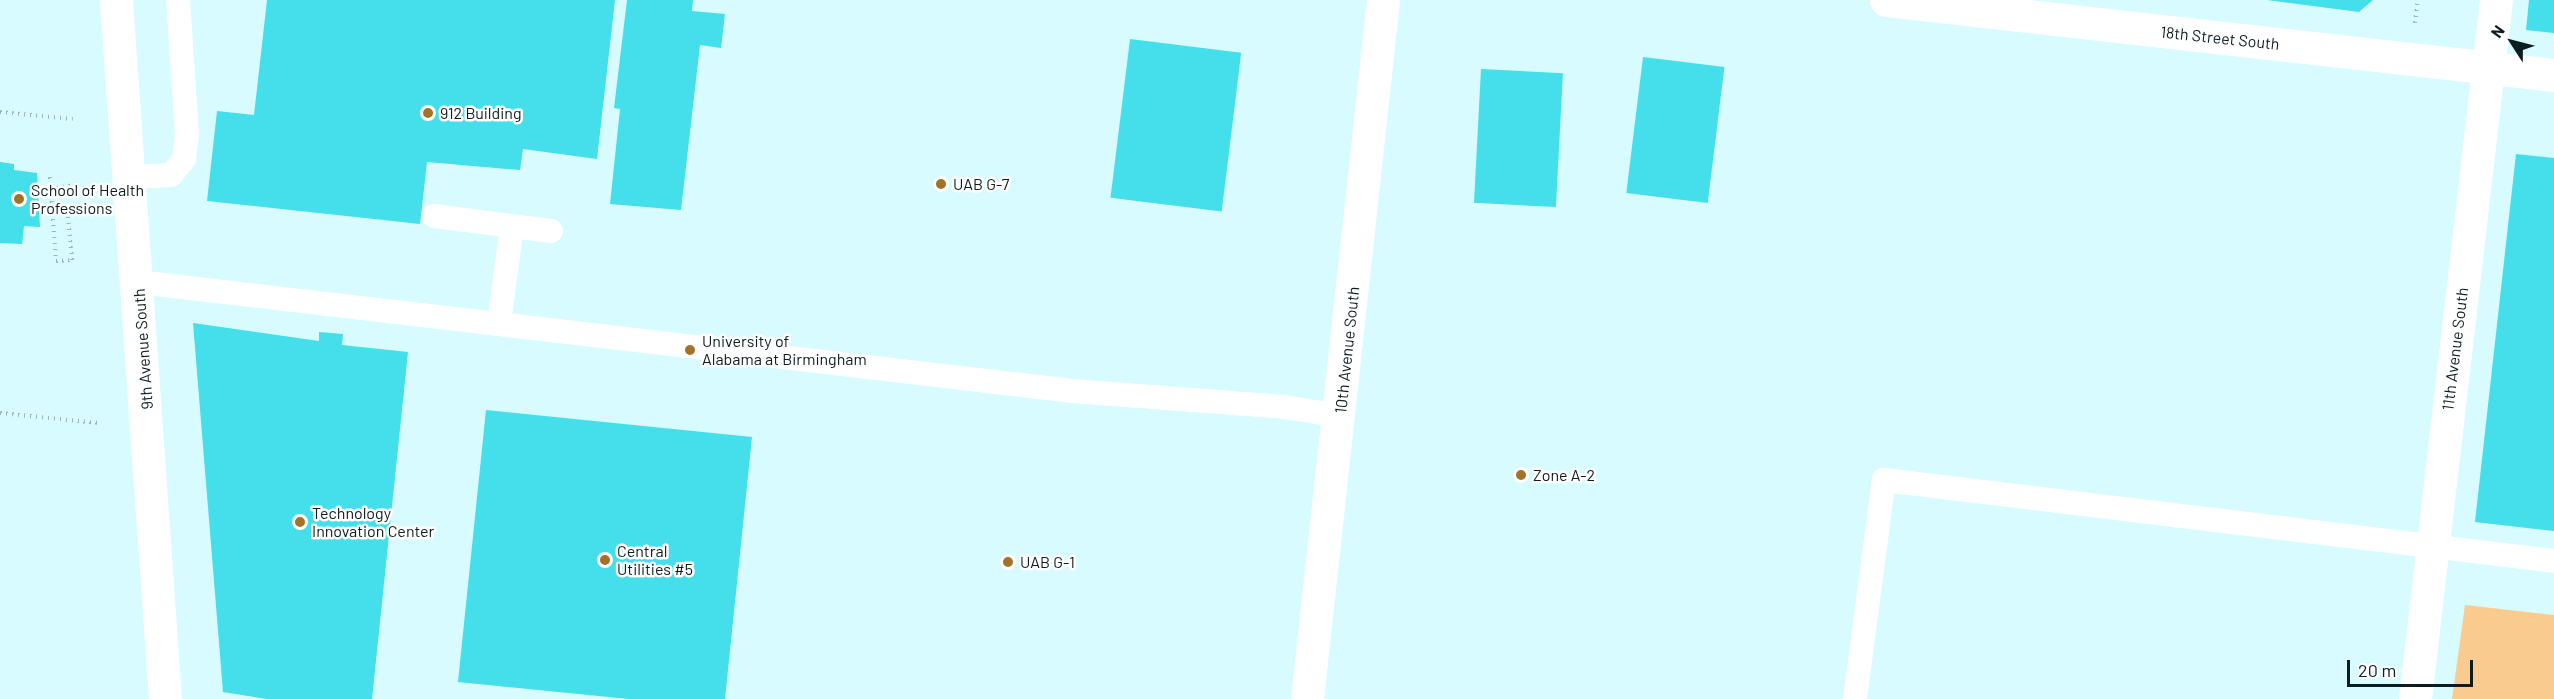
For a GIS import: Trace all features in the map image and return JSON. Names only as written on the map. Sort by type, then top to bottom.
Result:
[{"type":"street","name":"9th Avenue South","points":[[116,0],[138,282],[165,699]]},
{"type":"street","name":"10th Avenue South","points":[[1307,699],[1340,416],[1383,0]]},
{"type":"street","name":"18th Street South","points":[[1886,0],[1931,2],[2554,75]]},
{"type":"street","name":"11th Avenue South","points":[[2415,699],[2496,0]]},
{"type":"lane","points":[[130,177],[171,175],[184,159],[187,135],[178,0]]},
{"type":"lane","points":[[434,216],[551,231]]},
{"type":"lane","points":[[499,323],[513,227]]},
{"type":"lane","points":[[138,282],[1073,391],[1284,407],[1340,416]]},
{"type":"lane","points":[[1855,699],[1884,480],[2432,544],[2554,561]]},
{"type":"path","points":[[0,112],[73,119]]},
{"type":"path","points":[[50,177],[56,261],[72,260],[67,208],[81,205]]},
{"type":"path","points":[[51,189],[79,184]]},
{"type":"path","points":[[0,413],[99,423]]},
{"type":"shaded area","points":[[2465,605],[2554,615],[2554,699],[2452,699]]},
{"type":"building","name":"912 Building","points":[[267,0],[615,0],[597,159],[523,149],[520,170],[427,162],[420,224],[207,201],[217,111],[254,115]]},
{"type":"building","points":[[627,0],[693,0],[692,11],[725,14],[721,48],[700,45],[681,210],[610,204],[620,109],[614,108]]},
{"type":"building","points":[[2267,0],[2373,0],[2359,12]]},
{"type":"building","points":[[2529,0],[2554,0],[2554,33],[2526,30]]},
{"type":"building","points":[[1130,39],[1241,53],[1222,211],[1111,198]]},
{"type":"building","points":[[1643,57],[1724,67],[1708,203],[1626,193]]},
{"type":"building","points":[[1481,69],[1563,73],[1556,207],[1474,203]]},
{"type":"building","points":[[2516,154],[2554,158],[2554,531],[2475,522]]},
{"type":"building","name":"School of Health Professions","points":[[0,162],[14,164],[14,170],[37,173],[40,227],[24,226],[22,244],[0,243]]},
{"type":"building","name":"Technology Innovation Center","points":[[193,323],[319,341],[319,332],[343,334],[342,345],[408,352],[372,699],[267,699],[223,692]]},
{"type":"building","name":"Central Utilities #5","points":[[486,410],[752,437],[725,699],[629,699],[458,682]]},
{"type":"place","name":"912 Building","points":[[428,113]]},
{"type":"place","name":"UAB G-7","points":[[941,184]]},
{"type":"place","name":"School of Health Professions","points":[[19,199]]},
{"type":"place","name":"University of Alabama at Birmingham","points":[[690,350]]},
{"type":"place","name":"Zone A-2","points":[[1521,475]]},
{"type":"place","name":"Technology Innovation Center","points":[[300,522]]},
{"type":"place","name":"Central Utilities #5","points":[[605,560]]},
{"type":"place","name":"UAB G-1","points":[[1008,562]]}]
